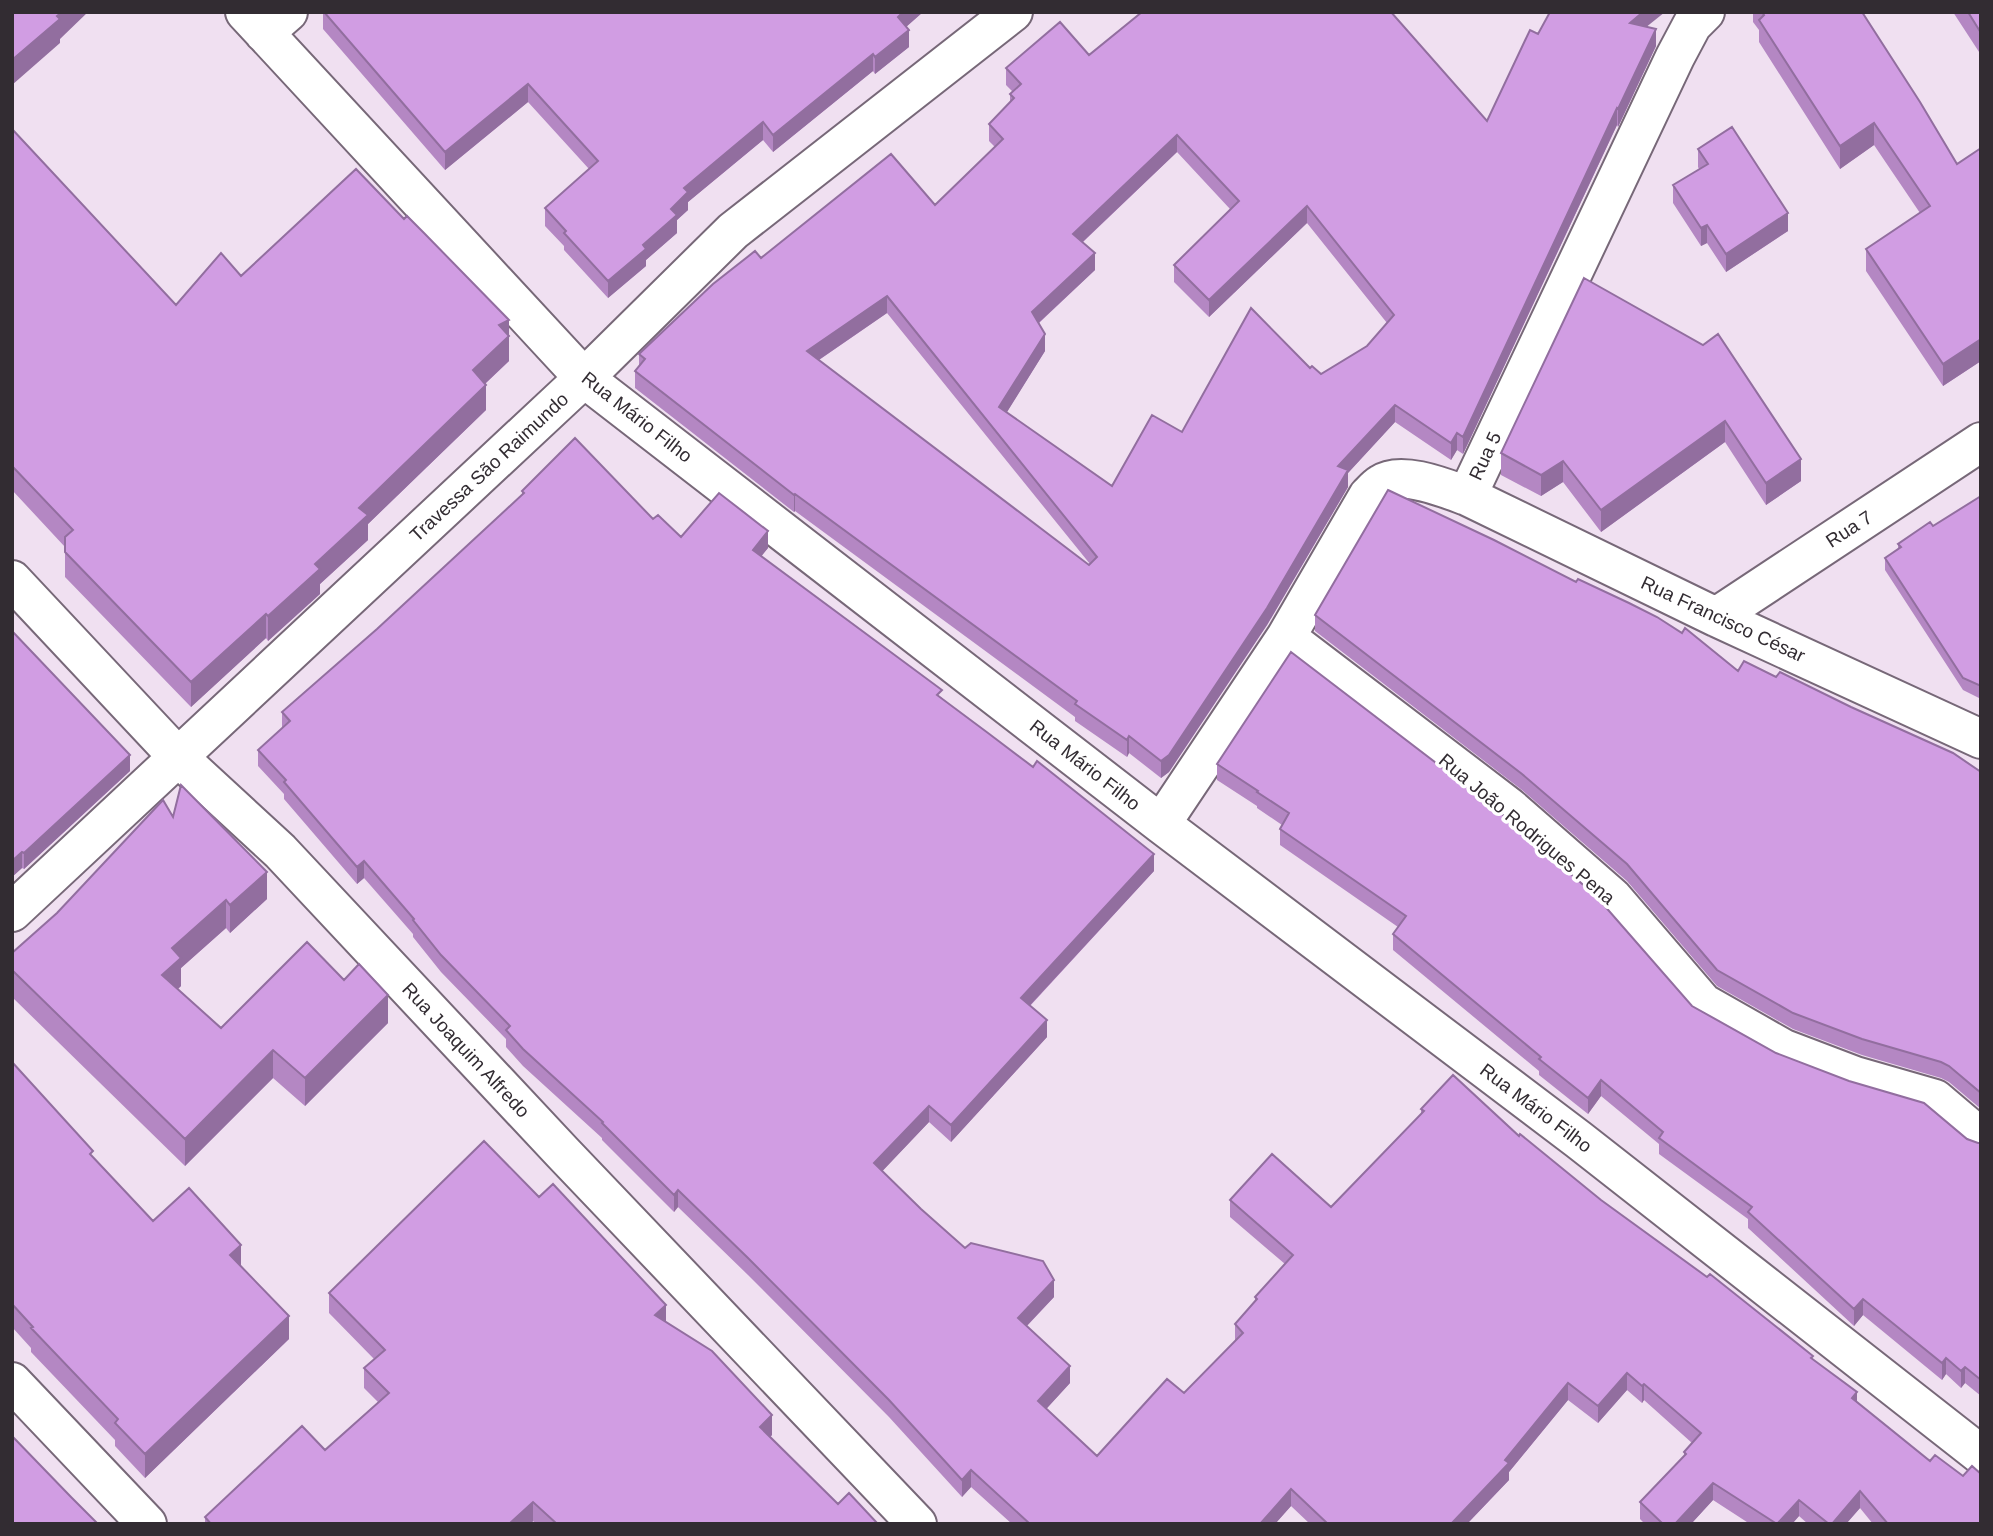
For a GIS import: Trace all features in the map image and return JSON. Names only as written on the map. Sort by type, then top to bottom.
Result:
[{"type":"street","name":"Travessa São Raimundo","points":[[12,912],[584,378],[733,231],[1013,12]]},
{"type":"street","name":"Rua 5","points":[[1161,824],[1286,637],[1368,496],[1382,483],[1400,479],[1425,482],[1466,496],[1675,57],[1692,25],[1705,12]]},
{"type":"street","name":"Rua Mário Filho","points":[[266,19],[584,378],[1161,824],[1579,1140],[1981,1455]]},
{"type":"street","name":"Rua 7","points":[[1716,617],[1981,442]]},
{"type":"street","name":"Rua Francisco César","points":[[1466,496],[1716,617],[1981,738]]},
{"type":"street","name":"Rua Joaquim Alfredo","points":[[12,580],[178,757],[279,851],[917,1524]]},
{"type":"street","name":"Rua João Rodrigues Pena","points":[[1286,637],[1509,807],[1612,897],[1703,1003],[1784,1049],[1854,1076],[1935,1099],[1981,1138]]},
{"type":"street","points":[[12,1382],[147,1524]]},
{"type":"building","points":[[12,12],[62,12],[57,16],[60,19],[12,60]]},
{"type":"building","points":[[324,12],[903,12],[898,17],[909,30],[875,57],[873,54],[773,135],[763,122],[684,188],[688,192],[671,209],[677,215],[643,245],[646,249],[608,281],[545,208],[598,161],[528,84],[445,152]]},
{"type":"building","points":[[1142,12],[1391,12],[1487,121],[1530,30],[1538,34],[1550,12],[1643,12],[1630,23],[1656,29],[1463,437],[1457,433],[1451,443],[1395,405],[1338,466],[1348,470],[1267,608],[1169,755],[1161,761],[1129,736],[1127,740],[1075,704],[1077,701],[794,495],[635,371],[645,359],[639,354],[713,284],[755,251],[761,258],[891,154],[935,205],[1003,139],[989,124],[1014,98],[1010,94],[1021,84],[1006,68],[1060,22],[1089,55]],"holes":[[[1177,135],[1239,201],[1174,265],[1209,300],[1307,206],[1394,315],[1367,346],[1321,374],[1312,366],[1310,368],[1251,308],[1182,432],[1152,415],[1112,486],[999,407],[1045,334],[1032,312],[1095,253],[1073,234]],[[887,296],[1097,557],[1089,565],[807,351]]]},
{"type":"building","points":[[1762,12],[1862,12],[1957,164],[1981,148],[1981,339],[1943,364],[1866,249],[1930,206],[1874,123],[1840,146],[1759,20],[1764,15]]},
{"type":"building","points":[[1968,12],[1981,12],[1981,33]]},
{"type":"building","points":[[1732,127],[1788,213],[1726,254],[1707,225],[1701,228],[1673,185],[1708,164],[1698,149]]},
{"type":"building","points":[[12,129],[176,305],[221,253],[241,276],[356,169],[404,219],[407,216],[509,320],[499,325],[509,336],[473,370],[486,385],[359,508],[368,515],[315,564],[320,569],[191,682],[65,552],[65,537],[73,530],[12,466]]},
{"type":"building","points":[[1584,278],[1703,345],[1718,334],[1801,459],[1766,483],[1725,421],[1601,510],[1563,461],[1541,475],[1501,453]]},
{"type":"building","points":[[575,438],[653,519],[658,515],[681,537],[719,493],[768,531],[753,550],[942,690],[937,695],[1033,767],[1037,761],[1154,854],[1021,998],[1047,1020],[951,1125],[929,1106],[874,1163],[965,1248],[971,1243],[1043,1261],[1054,1280],[1018,1318],[1070,1366],[1038,1401],[1097,1456],[1167,1379],[1184,1393],[1243,1333],[1235,1324],[1293,1255],[1230,1200],[1272,1154],[1331,1207],[1424,1111],[1421,1109],[1453,1075],[1519,1136],[1520,1134],[1601,1200],[1707,1277],[1710,1274],[1813,1356],[1811,1358],[1857,1392],[1852,1398],[1930,1461],[1935,1455],[1963,1476],[1972,1466],[1981,1474],[1981,1524],[1888,1524],[1860,1491],[1832,1524],[1799,1500],[1777,1524],[1713,1483],[1675,1524],[1663,1524],[1640,1502],[1686,1454],[1684,1452],[1701,1433],[1644,1384],[1642,1386],[1627,1373],[1598,1406],[1568,1383],[1505,1460],[1509,1463],[1451,1524],[1328,1524],[1291,1489],[1260,1524],[1030,1524],[971,1470],[962,1480],[889,1400],[748,1258],[678,1190],[674,1195],[603,1122],[523,1049],[506,1030],[510,1026],[441,955],[364,861],[357,867],[258,750],[290,721],[282,712],[377,629],[524,493],[522,491]]},
{"type":"building","points":[[1388,490],[1576,582],[1578,579],[1629,603],[1682,633],[1685,628],[1738,671],[1744,661],[1776,677],[1780,672],[1953,753],[1981,772],[1981,1093],[1941,1062],[1862,1039],[1793,1013],[1717,970],[1627,864],[1522,774],[1315,615]]},
{"type":"building","points":[[1981,496],[1981,686],[1963,678],[1885,558],[1901,547],[1898,544],[1930,522],[1933,526]]},
{"type":"building","points":[[12,631],[130,755],[12,861]]},
{"type":"building","points":[[1291,652],[1495,808],[1596,896],[1692,1006],[1776,1053],[1849,1081],[1924,1103],[1967,1139],[1981,1143],[1981,1380],[1965,1367],[1961,1371],[1946,1358],[1942,1363],[1863,1299],[1854,1309],[1748,1212],[1752,1207],[1659,1138],[1663,1132],[1601,1080],[1588,1098],[1539,1059],[1541,1057],[1393,934],[1406,916],[1280,829],[1289,813],[1217,764]]},
{"type":"building","points":[[181,785],[267,872],[230,905],[226,900],[172,948],[181,958],[162,975],[221,1028],[307,942],[344,980],[359,964],[388,995],[305,1078],[273,1050],[185,1139],[12,970],[12,953],[57,913],[163,800],[173,817]]},
{"type":"building","points":[[12,1062],[93,1151],[90,1154],[153,1221],[189,1188],[241,1245],[230,1255],[289,1316],[145,1454],[115,1423],[118,1419],[31,1328],[33,1327],[12,1304]]},
{"type":"building","points":[[484,1141],[539,1197],[553,1184],[666,1305],[655,1315],[712,1351],[772,1415],[760,1427],[838,1504],[849,1493],[878,1524],[557,1524],[533,1502],[509,1524],[211,1524],[205,1517],[302,1426],[325,1450],[389,1393],[364,1368],[385,1350],[329,1293]]},
{"type":"building","points":[[12,1436],[71,1497],[98,1524],[12,1524]]}]
